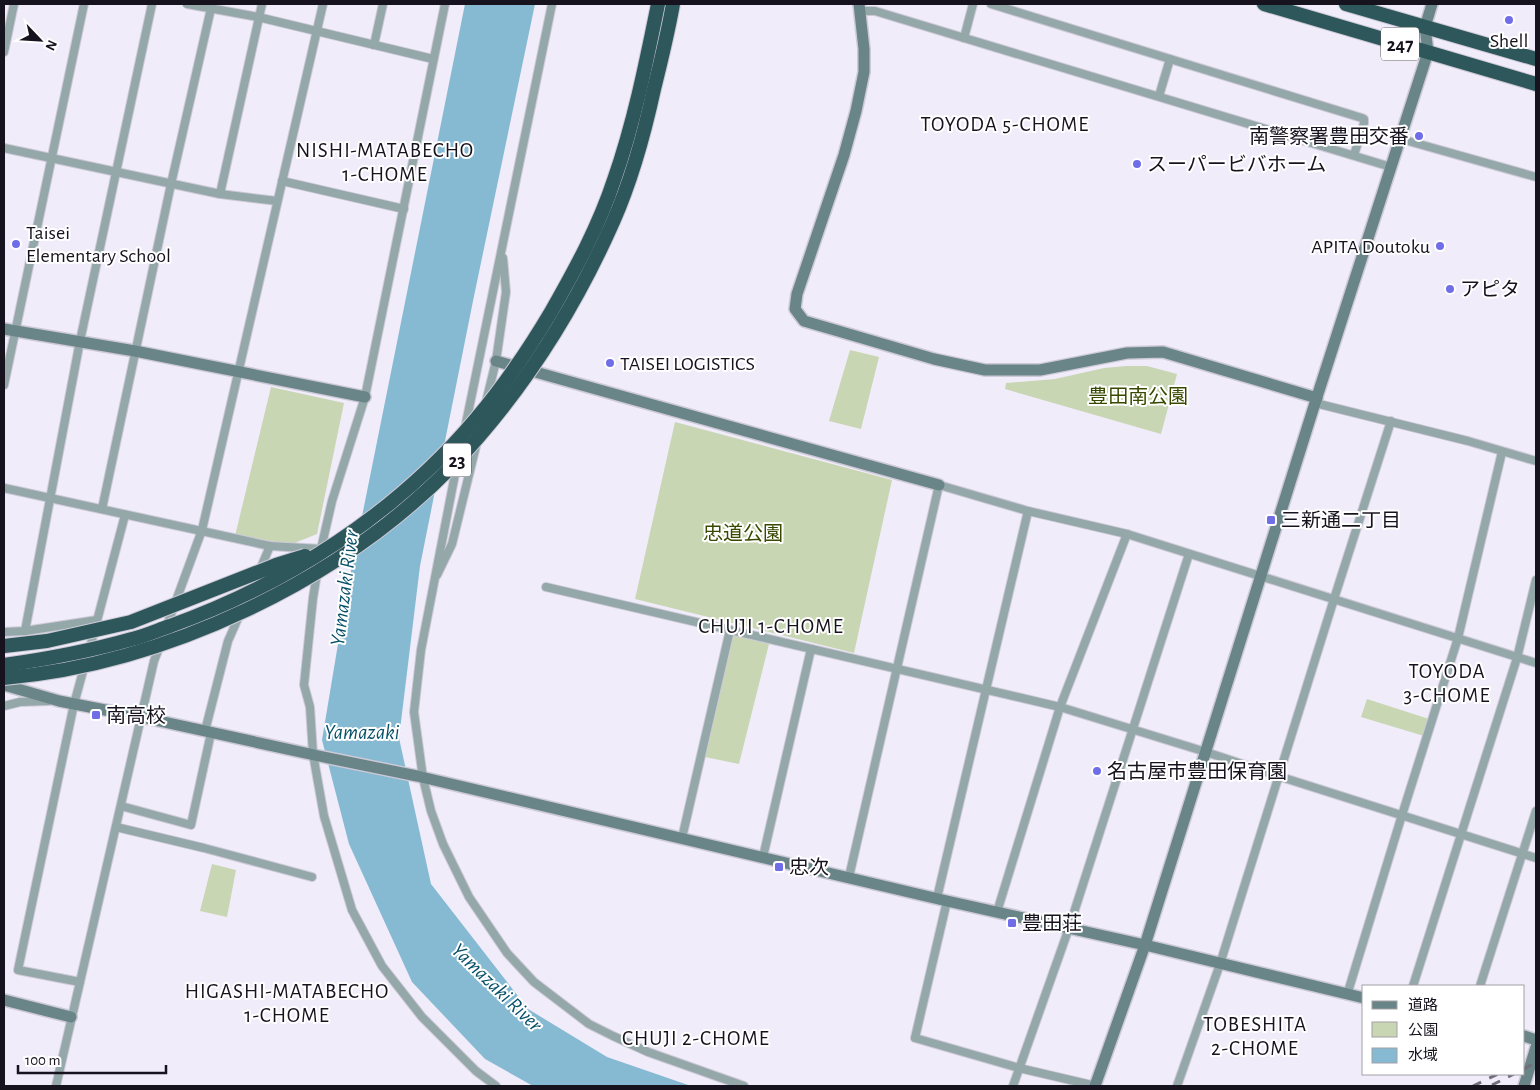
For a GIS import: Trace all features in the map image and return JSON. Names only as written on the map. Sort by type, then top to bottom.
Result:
[{"type":"highway","name":"23","points":[[4,665],[55,658],[143,636],[205,613],[262,587],[324,549],[400,496],[447,451],[482,412],[508,378],[539,332],[588,242],[614,182],[632,122],[658,4]]},
{"type":"highway","name":"23","points":[[4,678],[67,669],[152,648],[227,619],[259,604],[283,592],[356,546],[404,509],[451,466],[490,423],[521,384],[556,331],[587,276],[614,221],[630,180],[642,140],[673,4]]},
{"type":"highway","name":"247","points":[[1264,4],[1536,84]]},
{"type":"highway","name":"247","points":[[1346,4],[1536,59]]},
{"type":"highway","points":[[4,646],[47,642],[131,622],[276,565],[324,549]]},
{"type":"highway","points":[[4,684],[22,676]]},
{"type":"street","points":[[4,52],[7,16],[14,4]]},
{"type":"street","points":[[4,385],[9,330],[52,158],[84,4]]},
{"type":"street","points":[[25,631],[80,341],[152,4]]},
{"type":"street","points":[[186,4],[212,6],[433,59]]},
{"type":"street","points":[[220,194],[262,4]]},
{"type":"street","points":[[56,1086],[154,661],[202,530],[323,4]]},
{"type":"street","points":[[374,45],[383,4]]},
{"type":"street","points":[[445,4],[365,397],[328,515],[324,549],[313,598],[304,685],[310,707],[324,816],[352,910],[382,966],[422,1017],[476,1071],[496,1086]]},
{"type":"street","points":[[552,4],[421,650],[414,712],[420,777],[430,811],[443,844],[469,897],[507,953],[534,982],[590,1024],[613,1036],[648,1052],[744,1086]]},
{"type":"street","points":[[964,38],[973,4]]},
{"type":"street","points":[[991,4],[1362,118],[1364,123],[1354,155]]},
{"type":"street","points":[[1028,511],[987,690],[942,900],[915,1038],[1020,1068],[1095,1086],[1145,945],[1260,576],[1428,52],[1425,27],[1432,4]]},
{"type":"street","points":[[102,509],[171,184],[212,6]]},
{"type":"street","points":[[1392,167],[859,7],[864,49],[864,72],[856,111],[844,155],[797,294],[795,309],[804,321],[934,359],[985,370],[1040,370],[1127,353],[1163,352],[1316,400],[1536,461]]},
{"type":"street","points":[[1159,96],[1170,59]]},
{"type":"street","points":[[1400,139],[1536,177]]},
{"type":"street","points":[[4,148],[220,194],[277,201]]},
{"type":"street","points":[[282,180],[404,209]]},
{"type":"street","points":[[433,584],[452,544],[496,361],[506,292],[502,248]]},
{"type":"street","points":[[9,330],[135,351],[365,397]]},
{"type":"street","points":[[496,361],[1028,511],[1127,534],[1536,664]]},
{"type":"street","points":[[1177,1086],[1220,964],[1334,599],[1392,421]]},
{"type":"street","points":[[1347,995],[1458,638],[1502,452]]},
{"type":"street","points":[[849,877],[939,485]]},
{"type":"street","points":[[4,488],[270,546],[324,549]]},
{"type":"street","points":[[80,982],[18,970],[74,704],[125,515]]},
{"type":"street","points":[[997,912],[1060,707],[1127,534]]},
{"type":"street","points":[[121,806],[191,825],[208,732],[228,641],[270,546]]},
{"type":"street","points":[[1013,1086],[1069,928],[1189,554]]},
{"type":"street","points":[[1414,985],[1517,658],[1536,580]]},
{"type":"street","points":[[546,587],[1060,707],[1536,858]]},
{"type":"street","points":[[4,632],[25,631],[97,620]]},
{"type":"street","points":[[682,838],[730,630]]},
{"type":"street","points":[[763,857],[811,649]]},
{"type":"street","points":[[4,684],[59,701],[420,777],[942,900],[1145,945],[1362,998]]},
{"type":"street","points":[[4,706],[20,702],[59,701]]},
{"type":"street","points":[[1480,985],[1536,811]]},
{"type":"street","points":[[116,827],[312,877]]},
{"type":"street","points":[[4,1000],[71,1017]]},
{"type":"street","points":[[1524,1086],[1536,1047]]},
{"type":"green space","points":[[850,350],[879,357],[861,429],[829,421]]},
{"type":"green space","name":"豊田南公園","points":[[1147,366],[1177,374],[1161,434],[1005,389],[1006,383],[1055,379],[1104,368]]},
{"type":"green space","points":[[271,387],[344,403],[317,534],[292,544],[270,544],[235,536]]},
{"type":"green space","name":"忠道公園","points":[[675,422],[892,480],[854,653],[635,599]]},
{"type":"green space","points":[[733,635],[769,644],[739,764],[705,757]]},
{"type":"green space","points":[[1367,699],[1429,719],[1424,736],[1361,717]]},
{"type":"green space","points":[[212,864],[236,870],[227,917],[200,911]]},
{"type":"water","name":"Yamazaki","points":[[465,4],[535,4],[420,566],[399,738],[431,884],[528,1009],[607,1057],[691,1086],[533,1086],[485,1059],[412,982],[349,844],[322,740],[346,596]]},
{"type":"railway","points":[[1525,1068],[1536,1062]]},
{"type":"railway","points":[[1473,1086],[1496,1075]]},
{"type":"railway","points":[[1492,1085],[1512,1075]]},
{"type":"place","name":"Shell","points":[[1509,20]]},
{"type":"place","name":"南警察署豊田交番","points":[[1419,136]]},
{"type":"place","name":"スーパービバホーム","points":[[1137,164]]},
{"type":"place","name":"Taisei Elementary School","points":[[16,244]]},
{"type":"place","name":"APITA Doutoku","points":[[1440,246]]},
{"type":"place","name":"アピタ","points":[[1450,289]]},
{"type":"place","name":"TAISEI LOGISTICS","points":[[610,363]]},
{"type":"place","name":"三新通二丁目","points":[[1271,520]]},
{"type":"place","name":"南高校","points":[[96,715]]},
{"type":"place","name":"名古屋市豊田保育園","points":[[1097,771]]},
{"type":"place","name":"忠次","points":[[779,867]]},
{"type":"place","name":"豊田荘","points":[[1012,923]]},
{"type":"district","name":"TOYODA 5-CHOME","points":[[1005,124]]},
{"type":"district","name":"NISHI-MATABECHO 1-CHOME","points":[[385,162]]},
{"type":"district","name":"CHUJI 1-CHOME","points":[[771,626]]},
{"type":"district","name":"TOYODA 3-CHOME","points":[[1447,683]]},
{"type":"district","name":"HIGASHI-MATABECHO 1-CHOME","points":[[287,1003]]},
{"type":"district","name":"TOBESHITA 2-CHOME","points":[[1255,1036]]},
{"type":"district","name":"CHUJI 2-CHOME","points":[[696,1038]]},
{"type":"water label","name":"Yamazaki River","points":[[344,588]]},
{"type":"water label","name":"Yamazaki River","points":[[497,987]]}]
